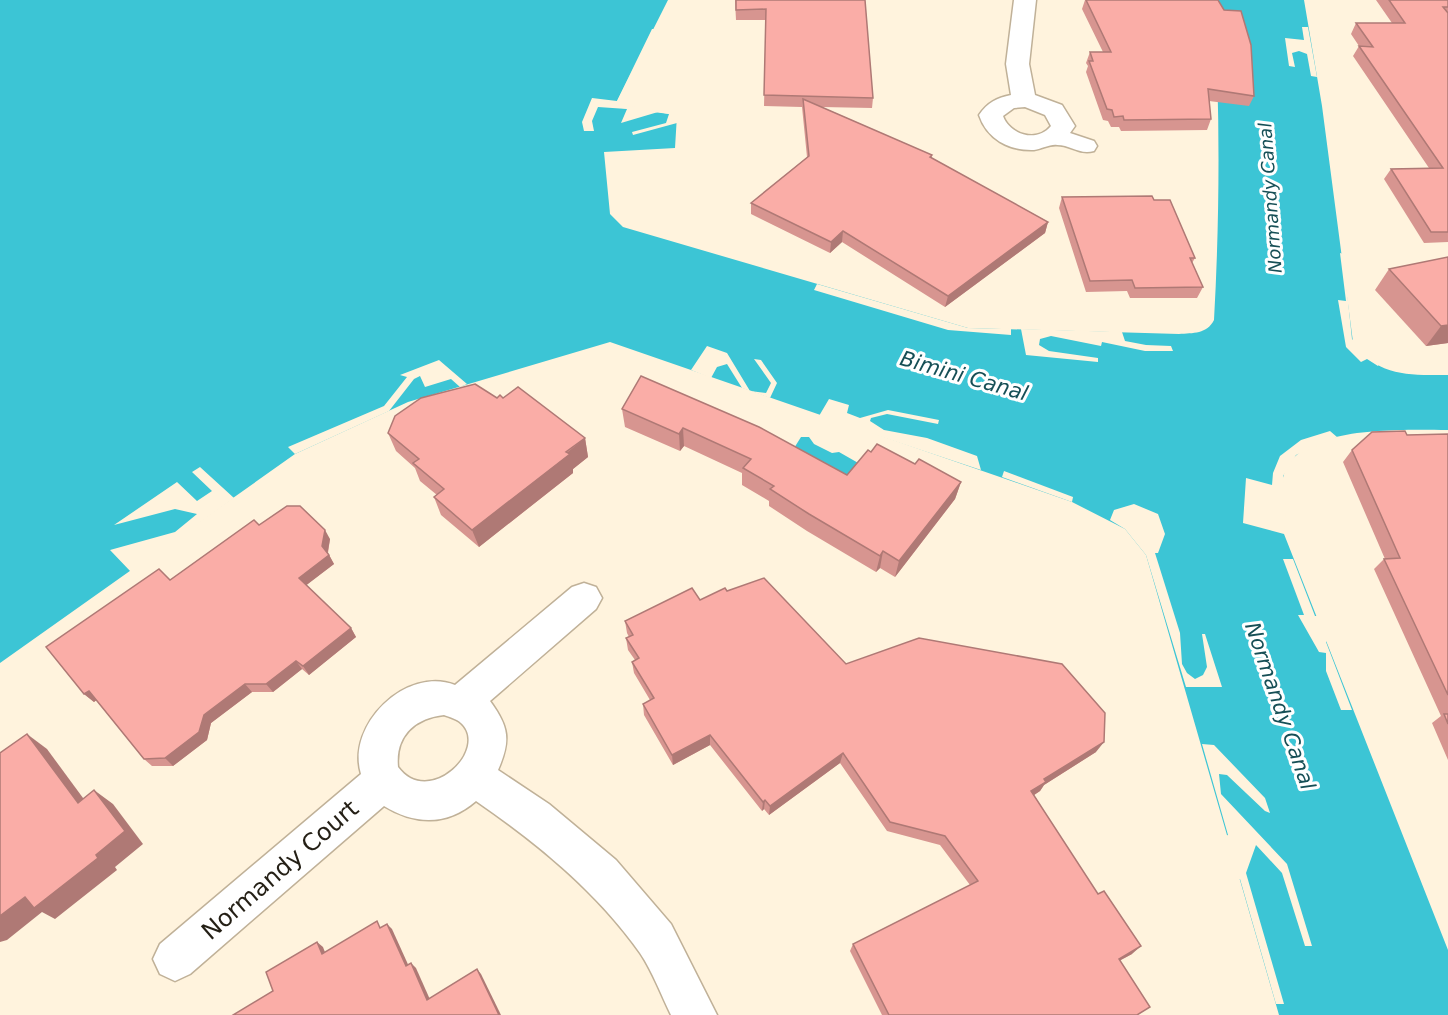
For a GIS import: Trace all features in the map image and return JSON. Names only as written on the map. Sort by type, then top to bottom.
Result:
[{"type":"street","points":[[1025,0],[1017,69],[1018,85],[1025,100]]},
{"type":"street","points":[[1025,100],[1043,104],[1057,112],[1064,126],[1056,136],[1042,142],[1017,140],[997,129],[991,115],[996,109],[1013,101],[1025,100]]},
{"type":"street","points":[[1056,136],[1085,146]]},
{"type":"street","points":[[463,701],[584,598]]},
{"type":"street","points":[[445,698],[463,701],[477,710],[482,717],[486,724],[489,742],[486,760],[475,777],[460,791],[441,799],[421,801],[403,796],[388,786],[379,771],[377,754],[382,736],[393,720],[408,707],[426,699],[445,698]]},
{"type":"street","points":[[475,777],[535,818],[601,875],[656,939],[695,1015]]},
{"type":"street","name":"Normandy Court","points":[[175,959],[384,780]]},
{"type":"water","points":[[0,0],[668,0],[614,107],[677,115],[675,148],[604,152],[610,214],[623,227],[968,328],[1179,334],[1204,330],[1214,320],[1218,160],[1214,0],[1304,0],[1322,106],[1353,342],[1373,362],[1383,368],[1407,374],[1448,375],[1448,430],[1356,433],[1310,446],[1294,458],[1284,474],[1281,496],[1284,534],[1448,950],[1448,1015],[1279,1015],[1146,555],[1125,529],[1072,502],[610,342],[408,402],[295,454],[0,663]]},
{"type":"water","points":[[801,437],[809,437],[814,444],[832,453],[839,452],[860,464],[849,479],[791,453]]},
{"type":"pier","points":[[1302,27],[1308,27],[1317,77],[1311,76],[1307,54],[1299,51],[1292,53],[1295,67],[1289,66],[1285,38],[1304,40]]},
{"type":"pier","points":[[652,29],[655,29],[618,105],[678,112],[677,123],[633,135],[632,132],[666,123],[669,114],[658,112],[621,123],[627,109],[598,107],[592,121],[594,131],[584,131],[582,122],[592,98],[617,101]]},
{"type":"pier","points":[[1340,253],[1343,254],[1352,339],[1366,354],[1380,363],[1378,366],[1367,359],[1361,362],[1346,347],[1338,300],[1346,301]]},
{"type":"pier","points":[[817,284],[968,328],[1011,329],[1011,335],[948,330],[814,290]]},
{"type":"pier","points":[[1021,329],[1122,332],[1125,341],[1171,346],[1173,351],[1145,351],[1102,342],[1101,346],[1051,336],[1040,339],[1039,345],[1049,351],[1098,358],[1098,362],[1026,355]]},
{"type":"pier","points":[[707,346],[727,353],[750,391],[742,388],[727,364],[717,367],[711,378],[691,370]]},
{"type":"pier","points":[[754,359],[761,360],[777,383],[770,398],[751,391],[766,393],[771,383]]},
{"type":"pier","points":[[439,360],[467,384],[460,387],[451,379],[425,387],[420,376],[414,379],[389,411],[295,454],[288,447],[384,406],[407,377],[400,375]]},
{"type":"pier","points":[[829,399],[849,405],[847,413],[860,418],[888,410],[939,420],[938,424],[887,414],[871,418],[870,421],[884,430],[927,438],[977,456],[981,470],[819,416]]},
{"type":"pier","points":[[1330,431],[1337,437],[1296,455],[1283,476],[1286,510],[1284,534],[1243,523],[1246,478],[1272,485],[1273,473],[1280,456],[1301,440]]},
{"type":"pier","points":[[200,467],[234,498],[131,572],[110,550],[175,532],[197,514],[175,509],[114,525],[177,482],[197,501],[212,491],[192,472]]},
{"type":"pier","points":[[1004,471],[1073,497],[1072,502],[1002,477]]},
{"type":"pier","points":[[1134,504],[1158,514],[1165,534],[1158,553],[1155,553],[1180,633],[1182,664],[1187,673],[1195,679],[1203,675],[1207,667],[1202,634],[1205,634],[1222,687],[1186,687],[1146,555],[1125,529],[1110,520],[1114,510]]},
{"type":"pier","points":[[1283,559],[1293,559],[1315,616],[1319,616],[1328,640],[1326,642],[1352,710],[1341,710],[1326,671],[1326,653],[1319,652],[1298,615],[1304,615]]},
{"type":"pier","points":[[1202,744],[1214,745],[1265,798],[1270,813],[1265,811],[1227,775],[1219,774],[1221,794],[1287,864],[1312,946],[1305,946],[1282,873],[1256,845],[1246,873],[1284,1004],[1276,1004],[1240,879],[1236,879],[1225,836],[1228,835]]},
{"type":"building","points":[[736,0],[865,0],[873,98],[764,95],[766,9],[736,10]]},
{"type":"building","points":[[1086,0],[1218,0],[1224,10],[1241,11],[1251,45],[1254,96],[1208,89],[1211,119],[1124,120],[1123,116],[1114,117],[1112,110],[1107,109],[1089,61],[1093,61],[1090,52],[1111,52]]},
{"type":"building","points":[[1389,0],[1448,0],[1448,7],[1443,7],[1448,13],[1448,232],[1431,232],[1391,169],[1443,168],[1359,46],[1373,47],[1356,23],[1405,23]]},
{"type":"building","points":[[803,99],[932,155],[930,157],[1048,222],[948,296],[843,231],[831,242],[751,203],[809,156]]},
{"type":"building","points":[[1152,196],[1154,200],[1170,200],[1195,258],[1190,258],[1203,287],[1135,288],[1132,280],[1090,281],[1062,197]]},
{"type":"building","points":[[1448,257],[1448,325],[1441,326],[1389,269]]},
{"type":"building","points":[[641,376],[759,427],[847,475],[868,450],[871,452],[877,444],[915,464],[919,459],[961,482],[899,561],[883,551],[880,556],[770,489],[774,486],[743,468],[751,459],[683,428],[679,434],[622,409]]},
{"type":"building","points":[[475,384],[497,398],[500,395],[503,398],[518,387],[585,438],[566,452],[570,454],[472,530],[434,497],[444,489],[413,463],[419,459],[388,433],[395,416],[421,398]]},
{"type":"building","points":[[1405,431],[1407,435],[1448,434],[1448,695],[1384,559],[1400,558],[1352,450],[1372,432]]},
{"type":"building","points":[[287,506],[300,506],[325,530],[322,546],[329,555],[299,578],[351,628],[303,666],[296,661],[266,684],[245,684],[204,715],[199,732],[165,758],[144,759],[89,691],[84,694],[46,647],[159,569],[170,580],[254,520],[259,525]]},
{"type":"building","points":[[764,578],[846,664],[919,638],[1062,664],[1105,713],[1104,742],[1044,779],[1046,782],[1031,791],[1098,894],[1104,891],[1141,946],[1119,959],[1150,1007],[1137,1015],[889,1015],[853,944],[978,881],[945,836],[890,822],[843,753],[770,806],[765,800],[763,802],[710,735],[672,755],[643,704],[654,698],[632,662],[639,658],[626,638],[633,635],[625,621],[692,588],[700,600],[725,588],[727,591]]},
{"type":"building","points":[[27,734],[78,803],[94,790],[125,831],[96,855],[98,858],[34,908],[25,897],[0,916],[0,753]]},
{"type":"building","points":[[377,921],[380,928],[387,924],[406,966],[411,963],[427,1000],[477,969],[499,1015],[233,1015],[273,991],[266,972],[317,942],[322,954]]},
{"type":"water label","name":"Normandy Canal","points":[[1270,198]]},
{"type":"water label","name":"Bimini Canal","points":[[964,376]]},
{"type":"water label","name":"Normandy Canal","points":[[1280,706]]}]
